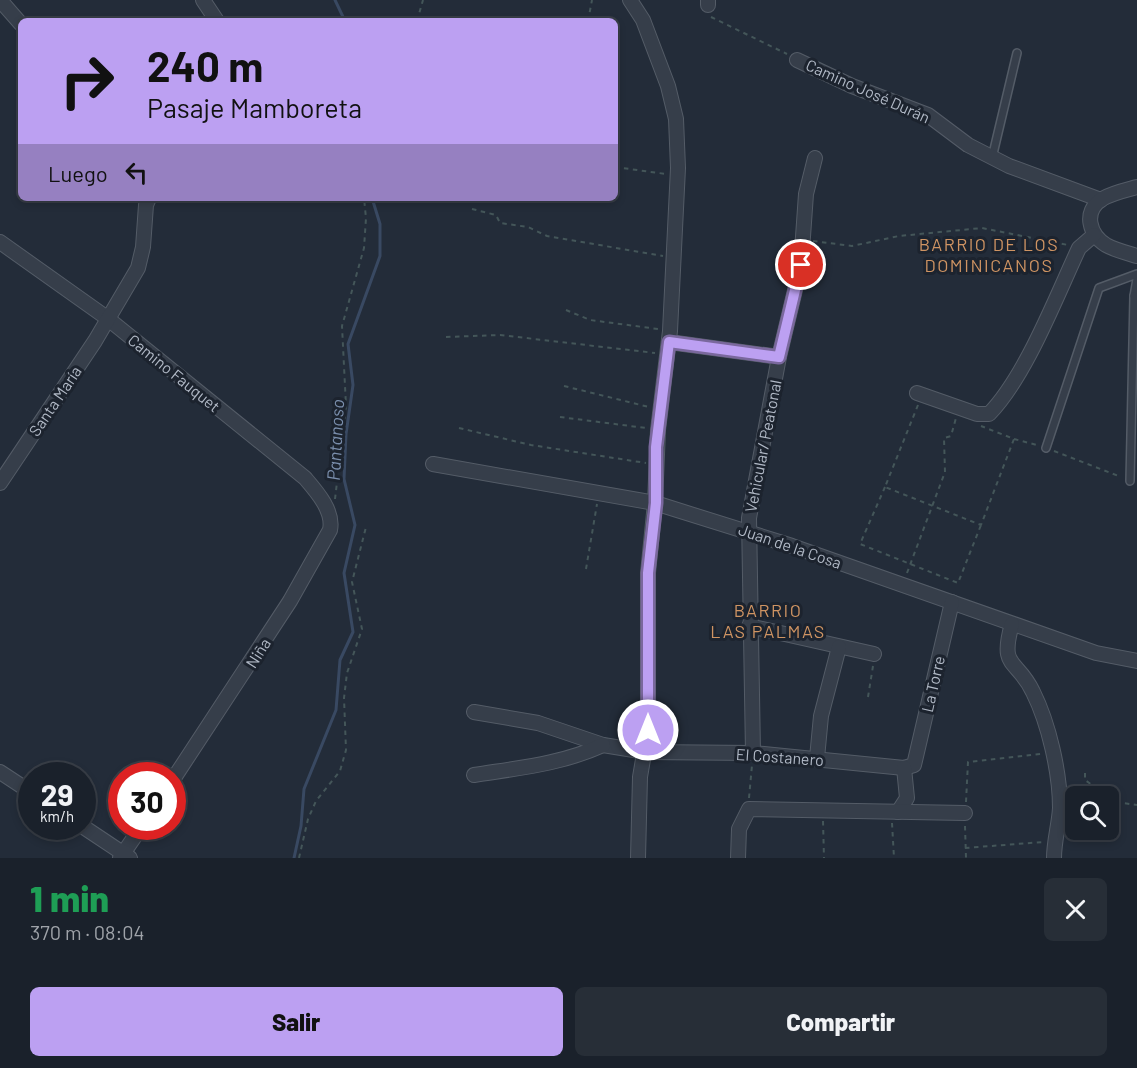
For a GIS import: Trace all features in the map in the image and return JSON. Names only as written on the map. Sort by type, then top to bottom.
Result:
[{"type":"street","points":[[0,0],[18,21]]},
{"type":"street","points":[[203,0],[215,18]]},
{"type":"street","points":[[630,0],[643,21],[669,86],[676,119],[678,168],[668,342],[658,429],[655,465],[656,503],[648,573],[646,752],[640,777],[638,858]]},
{"type":"street","name":"Camino José Durán","points":[[797,60],[852,86],[928,115],[968,146],[992,158],[1101,200]]},
{"type":"street","name":"Vehicular/ Peatonal","points":[[753,753],[748,533],[779,357],[805,240],[806,194],[815,158]]},
{"type":"street","points":[[1137,187],[1101,200],[1092,208],[1090,217],[1094,235],[1107,246],[1137,256]]},
{"type":"street","name":"Santa María","points":[[0,483],[95,341],[138,268],[143,247],[147,201]]},
{"type":"street","points":[[918,398],[977,414],[990,414],[1000,403],[1019,372],[1079,248],[1094,235]]},
{"type":"street","name":"Camino Fauquet","points":[[0,242],[107,318],[305,477],[328,509],[332,519]]},
{"type":"street","points":[[668,342],[779,357]]},
{"type":"street","name":"Juan de la Cosa","points":[[433,464],[656,503],[904,585],[1096,653],[1137,661]]},
{"type":"street","name":"Niña","points":[[185,762],[290,602],[330,530],[332,519]]},
{"type":"street","name":"La Torre","points":[[909,767],[952,602]]},
{"type":"street","points":[[1012,624],[1007,644],[1008,658],[1033,691],[1053,753],[1060,808],[1054,841],[1054,858]]},
{"type":"street","points":[[749,626],[874,654]]},
{"type":"street","points":[[817,758],[821,716],[839,647]]},
{"type":"street","points":[[474,712],[554,727],[561,733],[603,745],[646,752]]},
{"type":"street","points":[[474,775],[547,764],[603,745]]},
{"type":"street","name":"El Costanero","points":[[646,752],[753,753],[909,767]]},
{"type":"street","points":[[895,812],[908,798],[909,767]]},
{"type":"street","points":[[0,772],[18,784]]},
{"type":"street","points":[[908,798],[928,813]]},
{"type":"street","points":[[738,858],[739,829],[748,809],[965,813]]},
{"type":"street","points":[[96,836],[125,857],[134,840]]},
{"type":"lane","points":[[992,158],[1017,53]]},
{"type":"lane","points":[[1046,448],[1099,288],[1137,274]]},
{"type":"lane","points":[[1130,481],[1137,279]]},
{"type":"path","points":[[418,18],[423,0]]},
{"type":"path","points":[[588,18],[591,0]]},
{"type":"path","name":"Camino José Durán","points":[[708,2],[711,17],[797,60]]},
{"type":"path","points":[[618,167],[660,174],[674,173],[678,168]]},
{"type":"path","points":[[332,519],[346,406],[342,326],[364,248],[366,218],[364,201]]},
{"type":"path","points":[[472,209],[496,214],[500,223],[528,227],[548,236],[674,258]]},
{"type":"path","points":[[805,240],[852,246],[899,236],[982,228],[1059,242],[1079,248]]},
{"type":"path","points":[[566,310],[590,320],[668,342]]},
{"type":"path","points":[[446,337],[500,335],[668,342]]},
{"type":"path","points":[[564,386],[631,404],[661,408]]},
{"type":"path","points":[[918,398],[885,487],[860,544],[958,583],[1014,439]]},
{"type":"path","points":[[904,585],[945,472],[944,438],[951,436],[956,416],[965,420]]},
{"type":"path","points":[[560,417],[658,429]]},
{"type":"path","points":[[975,424],[1046,448],[1130,481]]},
{"type":"path","points":[[459,428],[531,445],[655,465]]},
{"type":"path","points":[[885,487],[981,525]]},
{"type":"path","points":[[586,569],[599,492]]},
{"type":"path","points":[[299,858],[308,819],[316,801],[340,771],[346,750],[344,698],[347,673],[362,629],[352,582],[366,527]]},
{"type":"path","points":[[868,697],[874,654]]},
{"type":"path","points":[[748,809],[753,753]]},
{"type":"path","points":[[966,858],[965,813],[968,762],[1053,753]]},
{"type":"path","points":[[1085,773],[1085,780],[1116,802],[1137,804]]},
{"type":"path","points":[[823,809],[824,858]]},
{"type":"path","points":[[894,858],[895,812]]},
{"type":"path","points":[[965,848],[1054,841]]},
{"type":"waterway","name":"Pantanoso","points":[[335,0],[344,18]]},
{"type":"waterway","name":"Pantanoso","points":[[294,858],[301,826],[304,789],[336,710],[340,660],[353,632],[344,573],[355,525],[344,479],[346,434],[353,385],[348,344],[380,256],[380,224],[373,201]]},
{"type":"district","name":"BARRIO DE LOS DOMINICANOS","points":[[989,255]]},
{"type":"district","name":"BARRIO LAS PALMAS","points":[[768,621]]},
{"type":"route","points":[[648,730],[648,573],[656,503],[654,493],[656,447],[669,342],[779,357],[796,277],[801,265]]}]
